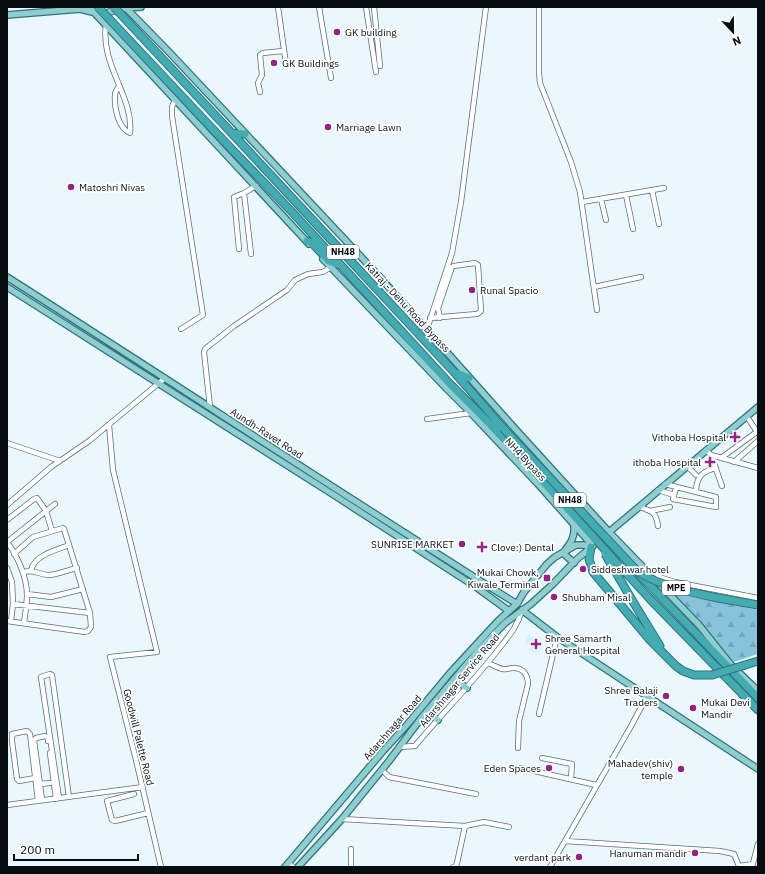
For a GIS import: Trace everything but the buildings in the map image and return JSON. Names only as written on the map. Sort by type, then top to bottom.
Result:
[{"type":"highway","name":"NH48","points":[[114,7],[230,130]]},
{"type":"highway","name":"NH48","points":[[96,10],[294,213],[342,266]]},
{"type":"highway","points":[[230,130],[245,134]]},
{"type":"highway","name":"Katraj - Dehu Road Bypass","points":[[230,130],[454,372]]},
{"type":"highway","points":[[307,241],[312,243],[328,261],[342,266]]},
{"type":"highway","name":"Katraj - Dehu Road Bypass","points":[[342,266],[453,387],[461,400]]},
{"type":"highway","name":"NH48","points":[[454,372],[594,545],[650,599],[758,710]]},
{"type":"highway","points":[[454,372],[469,378]]},
{"type":"highway","name":"NH48","points":[[461,400],[501,430],[730,667],[758,698]]},
{"type":"highway","points":[[594,545],[632,600],[669,659]]},
{"type":"highway","points":[[594,545],[589,559],[592,572],[650,640],[676,666],[686,673],[698,676],[712,675],[758,661]]},
{"type":"highway","name":"MPE","points":[[638,572],[673,588],[758,606]]},
{"type":"main road","name":"NH4 Bypass","points":[[89,7],[96,10],[106,25],[175,100],[331,267],[461,400],[471,413],[538,484],[574,527],[594,545]]},
{"type":"main road","points":[[7,16],[80,9],[96,10],[101,14],[125,8],[141,7]]},
{"type":"main road","points":[[125,8],[170,53],[427,329],[469,378],[609,532],[699,625],[730,667],[758,691]]},
{"type":"main road","name":"Aundh-Ravet Road","points":[[7,277],[517,604]]},
{"type":"main road","name":"Aundh-Ravet Road","points":[[7,287],[476,587],[509,611]]},
{"type":"main road","name":"Adarshnagar Road","points":[[298,867],[342,819],[477,652],[505,623],[553,584],[594,545],[665,484],[758,407]]},
{"type":"main road","points":[[563,553],[572,542],[574,527]]},
{"type":"main road","points":[[517,604],[524,592],[547,564],[576,545],[594,545]]},
{"type":"main road","points":[[563,553],[574,563]]},
{"type":"main road","name":"Adarshnagar Road","points":[[289,866],[378,756],[406,726],[450,672],[517,604]]},
{"type":"main road","points":[[522,610],[557,637],[758,768]]},
{"type":"main road","points":[[455,680],[467,688]]},
{"type":"main road","points":[[427,712],[438,720]]},
{"type":"street","points":[[278,7],[286,64]]},
{"type":"street","points":[[319,7],[331,78]]},
{"type":"street","points":[[366,7],[376,72]]},
{"type":"street","points":[[374,7],[380,66]]},
{"type":"street","points":[[427,329],[452,253],[461,202],[486,7]]},
{"type":"street","points":[[539,7],[540,83],[571,162],[580,192],[597,310]]},
{"type":"street","points":[[106,25],[105,42],[129,113],[131,124],[130,132],[126,131],[118,121],[115,95],[119,86]]},
{"type":"street","points":[[260,92],[258,83],[262,76],[260,55],[263,53],[283,51]]},
{"type":"street","points":[[175,100],[172,107],[172,116],[203,315],[181,329]]},
{"type":"street","points":[[239,249],[234,197],[256,186]]},
{"type":"street","points":[[582,202],[664,188]]},
{"type":"street","points":[[652,190],[659,224]]},
{"type":"street","points":[[244,193],[251,254]]},
{"type":"street","points":[[626,195],[633,229]]},
{"type":"street","points":[[601,199],[606,220]]},
{"type":"street","points":[[430,318],[440,318],[480,313],[478,265],[475,263],[452,267],[438,308],[440,318]]},
{"type":"street","points":[[210,407],[204,352],[205,349],[234,326],[287,290],[295,280],[308,274],[323,272],[331,267]]},
{"type":"street","points":[[594,287],[641,277]]},
{"type":"street","points":[[7,504],[60,461],[109,425],[165,378]]},
{"type":"street","points":[[427,419],[471,413]]},
{"type":"street","points":[[721,458],[758,432],[747,416]]},
{"type":"street","name":"Goodwill Palette Road","points":[[109,425],[113,470],[157,652],[110,657],[161,867]]},
{"type":"street","points":[[734,462],[758,440]]},
{"type":"street","points":[[7,443],[60,461]]},
{"type":"street","points":[[706,450],[711,455],[722,486]]},
{"type":"street","points":[[711,455],[758,468]]},
{"type":"street","points":[[687,466],[696,474]]},
{"type":"street","points":[[696,490],[697,481],[700,475],[709,469],[716,468]]},
{"type":"street","points":[[665,484],[676,488],[716,496],[716,507],[673,499],[676,488]]},
{"type":"street","points":[[658,490],[674,495]]},
{"type":"street","points":[[7,520],[36,498],[46,511],[52,531]]},
{"type":"street","points":[[24,623],[27,594],[22,572],[7,542],[55,504]]},
{"type":"street","points":[[640,507],[656,515],[658,526]]},
{"type":"street","points":[[650,511],[670,507]]},
{"type":"street","points":[[7,568],[12,582],[13,604],[9,621],[85,632],[91,627],[90,613],[64,528],[31,538],[14,554]]},
{"type":"street","points":[[31,570],[32,565],[38,559],[69,545]]},
{"type":"street","points":[[22,572],[31,570],[42,574],[52,575],[76,568]]},
{"type":"street","points":[[645,568],[662,578],[675,582],[758,598]]},
{"type":"street","points":[[27,594],[51,597],[83,589]]},
{"type":"street","points":[[13,604],[90,613]]},
{"type":"street","name":"Adarshnagar Service Road","points":[[399,748],[415,746],[467,688],[517,625],[522,610]]},
{"type":"street","points":[[539,714],[557,637]]},
{"type":"street","points":[[488,662],[500,669],[505,670],[514,668],[522,670],[528,678],[528,684],[519,721],[518,748]]},
{"type":"street","points":[[58,798],[58,787],[41,677],[50,674],[52,675],[69,797]]},
{"type":"street","points":[[550,867],[647,696]]},
{"type":"street","points":[[35,778],[19,781],[17,779],[12,741],[12,734],[14,733],[29,732],[35,778],[40,801]]},
{"type":"street","points":[[40,801],[40,784],[34,740],[45,736],[48,738],[58,798]]},
{"type":"street","points":[[542,758],[572,764],[570,779]]},
{"type":"street","points":[[521,768],[596,785]]},
{"type":"street","points":[[382,770],[389,777],[476,794]]},
{"type":"street","points":[[40,784],[50,782]]},
{"type":"street","points":[[58,787],[68,785]]},
{"type":"street","points":[[7,805],[142,787]]},
{"type":"street","points":[[134,794],[107,801],[112,820],[115,821],[148,813]]},
{"type":"street","points":[[342,819],[465,826],[484,822],[509,827]]},
{"type":"street","points":[[453,867],[456,866],[457,863],[465,826]]},
{"type":"street","points":[[565,841],[720,851],[734,854],[738,866],[752,865],[758,844]]},
{"type":"street","points":[[351,849],[351,867]]},
{"type":"shaded area","name":"Shree Samarth General Hospital","points":[[529,635],[544,643],[538,654],[529,650],[531,645],[525,642]]},
{"type":"green space","points":[[671,592],[758,610],[758,654],[734,662]]},
{"type":"place","name":"GK building","points":[[337,32]]},
{"type":"place","name":"GK Buildings","points":[[274,63]]},
{"type":"place","name":"Marriage Lawn","points":[[328,127]]},
{"type":"place","name":"Matoshri Nivas","points":[[71,187]]},
{"type":"place","name":"Runal Spacio","points":[[472,290]]},
{"type":"place","name":"Vithoba Hospital","points":[[735,437]]},
{"type":"place","name":"ithoba Hospital","points":[[710,462]]},
{"type":"place","name":"SUNRISE MARKET","points":[[462,544]]},
{"type":"place","name":"Clove:) Dental","points":[[482,547]]},
{"type":"place","name":"Siddeshwar hotel","points":[[583,569]]},
{"type":"place","name":"Mukai Chowk, Kiwale Terminal","points":[[547,578]]},
{"type":"place","name":"Shubham Misal","points":[[554,597]]},
{"type":"place","name":"Shree Samarth General Hospital","points":[[536,644]]},
{"type":"place","name":"Shree Balaji Traders","points":[[666,696]]},
{"type":"place","name":"Mukai Devi Mandir","points":[[693,708]]},
{"type":"place","name":"Eden Spaces","points":[[549,768]]},
{"type":"place","name":"Mahadev(shiv) temple","points":[[681,769]]},
{"type":"place","name":"Hanuman mandir","points":[[695,853]]},
{"type":"place","name":"verdant park","points":[[579,857]]}]
